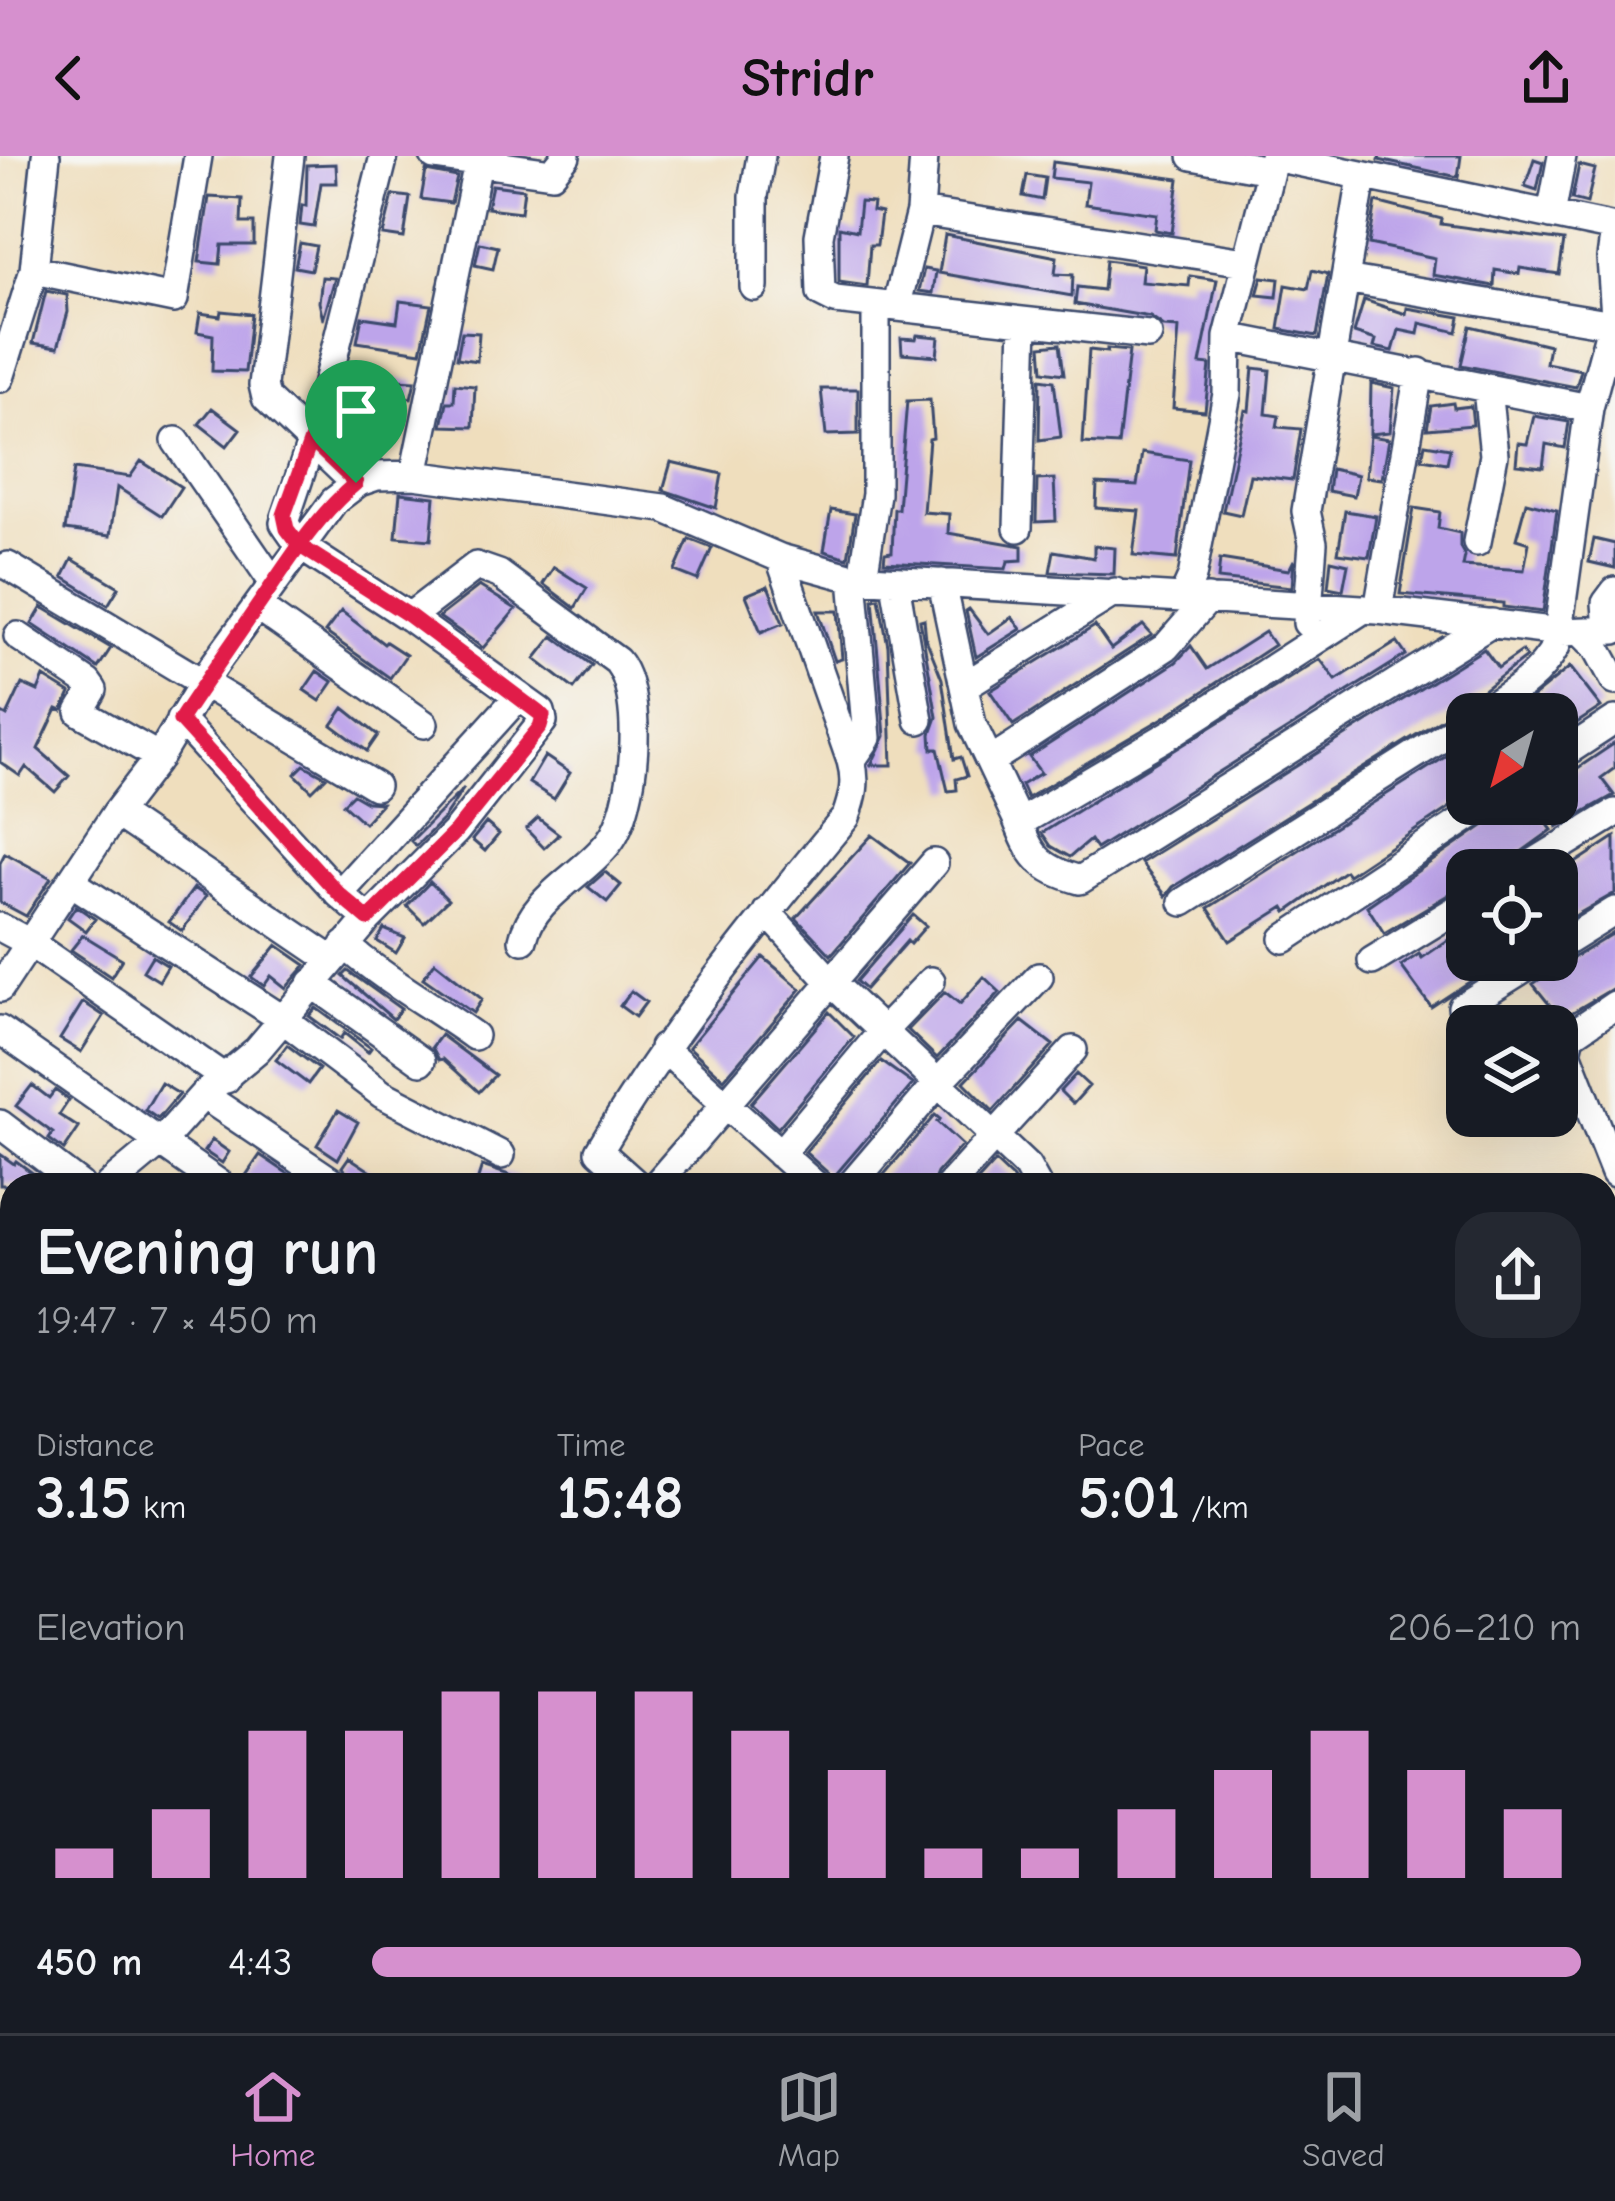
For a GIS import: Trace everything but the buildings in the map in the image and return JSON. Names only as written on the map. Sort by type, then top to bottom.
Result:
[{"type":"street","points":[[0,378],[34,270],[46,156]]},
{"type":"street","points":[[34,270],[174,299],[198,156]]},
{"type":"street","points":[[290,156],[263,385],[266,398],[356,483]]},
{"type":"street","points":[[123,1173],[284,1021],[368,919],[456,831],[540,727],[541,712],[410,616],[300,546],[287,529],[284,515],[311,440],[384,156]]},
{"type":"street","points":[[434,156],[552,172],[566,156]]},
{"type":"street","points":[[754,286],[754,196],[761,156]]},
{"type":"street","points":[[834,156],[819,236],[821,293],[835,300],[1148,335]]},
{"type":"street","points":[[851,761],[867,738],[858,578],[876,494],[886,304],[920,212],[924,156]]},
{"type":"street","points":[[1551,215],[1562,156]]},
{"type":"street","points":[[1209,157],[1272,161],[1615,229],[1612,325],[1589,408],[1591,631],[1615,681]]},
{"type":"street","points":[[990,761],[1166,647],[1196,598],[1192,578],[1227,394],[1228,337],[1272,161]]},
{"type":"street","points":[[414,475],[478,163]]},
{"type":"street","points":[[1304,648],[1313,543],[1306,511],[1362,177]]},
{"type":"street","points":[[920,212],[1245,262]]},
{"type":"street","points":[[1346,279],[1612,325]]},
{"type":"street","points":[[1018,528],[1024,322]]},
{"type":"street","points":[[1228,337],[1589,408]]},
{"type":"street","points":[[1016,817],[1027,819],[1371,609],[1419,372]]},
{"type":"street","points":[[1477,542],[1494,455],[1487,389]]},
{"type":"street","points":[[176,441],[273,582]]},
{"type":"street","points":[[0,988],[273,582],[334,501],[356,483],[377,476],[414,475],[663,508],[780,558],[895,583],[1371,609],[1591,631]]},
{"type":"street","points":[[624,1173],[599,1151],[663,1048],[766,912],[846,817],[856,779],[780,558]]},
{"type":"street","points":[[8,566],[375,786]]},
{"type":"street","points":[[410,616],[476,566],[488,569],[625,671],[634,709],[631,778],[614,833],[529,920],[523,940]]},
{"type":"street","points":[[895,583],[919,720]]},
{"type":"street","points":[[942,583],[972,724],[1030,854],[1054,872],[1080,880],[1492,623]]},
{"type":"street","points":[[1510,693],[1591,631],[1615,591]]},
{"type":"street","points":[[964,686],[1115,592]]},
{"type":"street","points":[[258,607],[424,724]]},
{"type":"street","points":[[18,636],[88,683],[93,690],[80,712],[159,757]]},
{"type":"street","points":[[339,894],[519,696]]},
{"type":"street","points":[[1578,744],[1615,719]]},
{"type":"street","points":[[180,720],[339,894],[368,919]]},
{"type":"street","points":[[1183,902],[1446,735]]},
{"type":"street","points":[[116,813],[339,953],[410,989],[474,1036]]},
{"type":"street","points":[[1556,849],[1615,813]]},
{"type":"street","points":[[1284,939],[1456,825]]},
{"type":"street","points":[[666,1173],[934,863]]},
{"type":"street","points":[[70,882],[284,1021],[382,1094],[501,1155]]},
{"type":"street","points":[[1578,934],[1615,911]]},
{"type":"street","points":[[766,912],[832,983],[1031,1173]]},
{"type":"street","points":[[1372,961],[1446,916]]},
{"type":"street","points":[[0,927],[30,943],[322,1173]]},
{"type":"street","points":[[860,1173],[938,1082],[1039,977]]},
{"type":"street","points":[[780,1154],[931,981]]},
{"type":"street","points":[[1464,1005],[1503,981]]},
{"type":"street","points":[[312,983],[421,1061]]},
{"type":"street","points":[[1615,1005],[1571,1035],[1567,1052],[1615,1173]]},
{"type":"street","points":[[0,1030],[205,1173]]},
{"type":"street","points":[[663,1048],[801,1173]]},
{"type":"street","points":[[960,1173],[1072,1050]]},
{"type":"street","points":[[0,1124],[64,1173]]},
{"type":"route","points":[[356,483],[311,440],[284,515],[287,529],[300,546],[410,616],[543,716],[540,727],[456,831],[368,919],[339,894],[180,720],[273,582],[300,546],[334,501],[356,483]]}]
